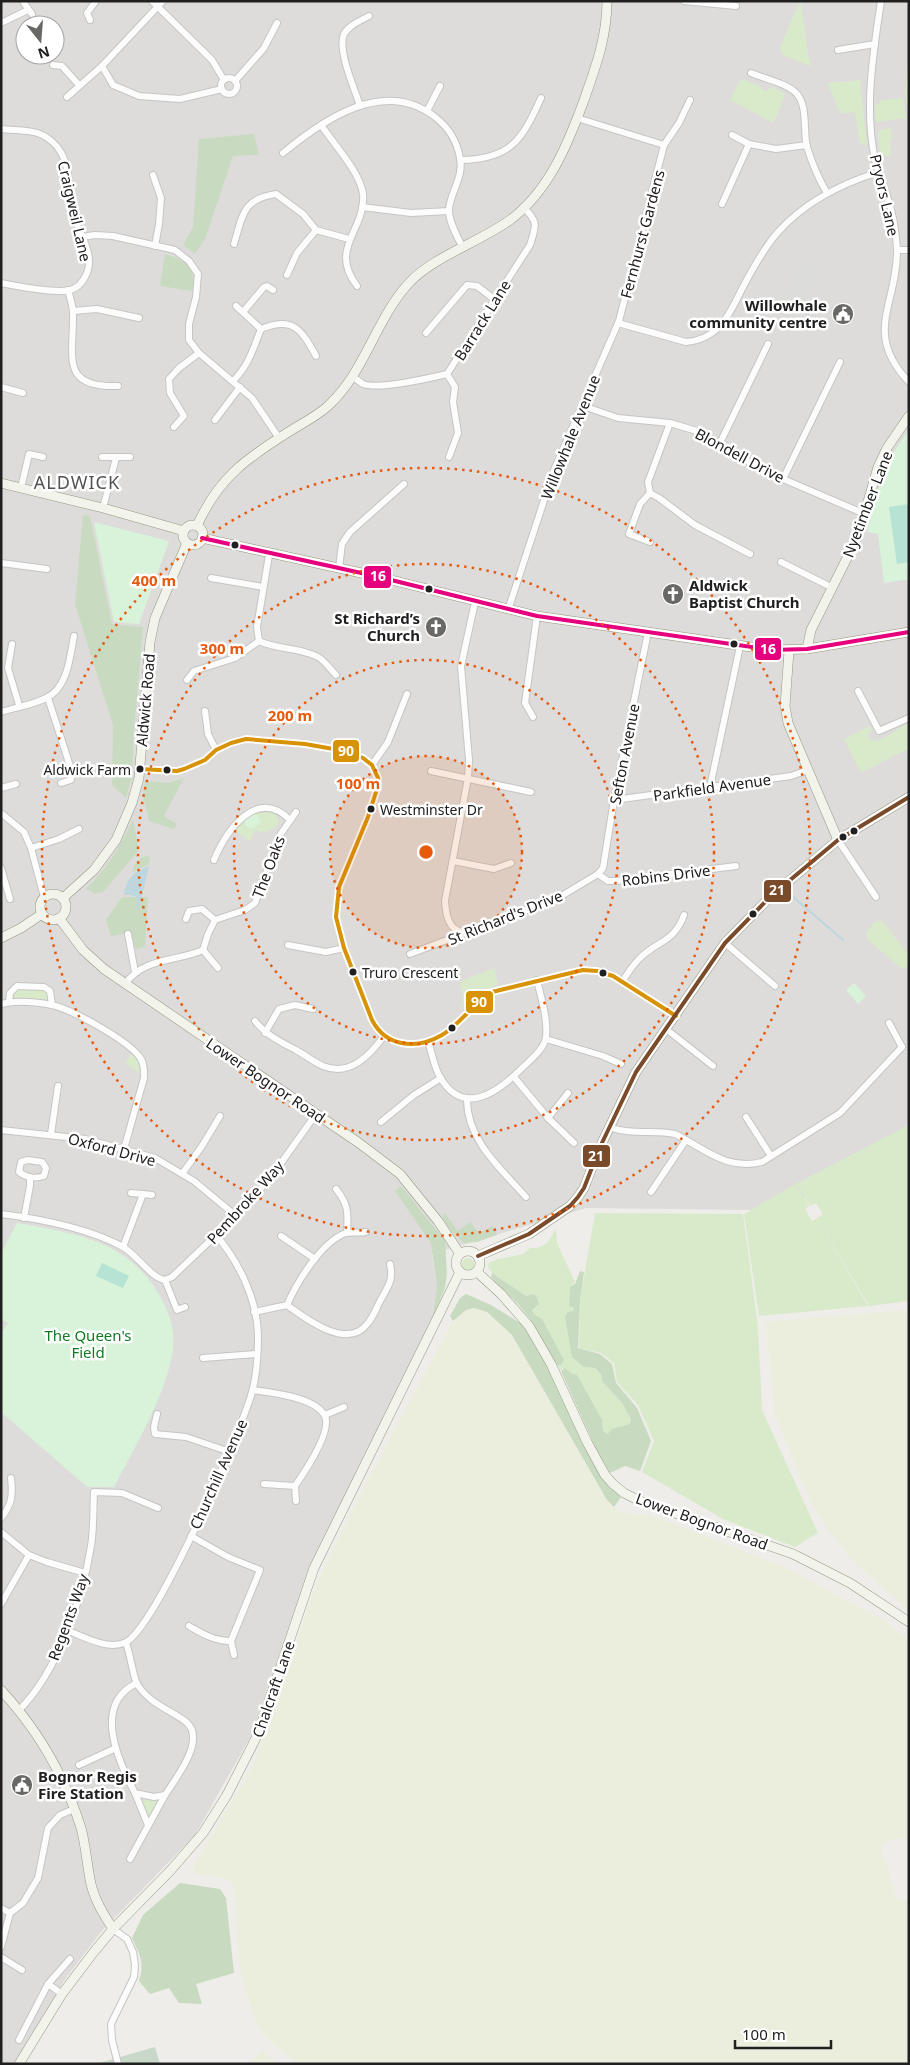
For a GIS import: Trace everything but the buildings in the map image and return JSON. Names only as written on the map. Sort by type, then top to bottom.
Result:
[{"type":"street","points":[[90,20],[87,13],[96,1]]},
{"type":"street","points":[[152,1],[212,60],[224,80],[222,89]]},
{"type":"street","points":[[67,97],[102,66],[163,1]]},
{"type":"street","points":[[197,526],[206,506],[223,482],[244,460],[313,418],[327,406],[353,377],[394,301],[420,273],[512,219],[543,185],[565,149],[602,48],[607,22],[607,1]]},
{"type":"street","points":[[684,1],[736,6]]},
{"type":"street","name":"Pryors Lane","points":[[881,1],[870,84],[869,110],[879,172],[891,210],[897,250],[884,336],[894,363],[909,382]]},
{"type":"street","points":[[1,23],[30,12],[24,3]]},
{"type":"street","points":[[360,106],[346,64],[343,41],[348,29],[369,16]]},
{"type":"street","points":[[235,81],[264,48],[277,23]]},
{"type":"street","points":[[838,50],[875,44]]},
{"type":"street","points":[[53,65],[62,66],[80,85]]},
{"type":"street","points":[[102,66],[113,85],[139,96],[180,99],[222,89]]},
{"type":"street","points":[[751,73],[788,88],[797,94],[803,108],[807,145],[815,172],[827,193]]},
{"type":"street","points":[[222,89],[225,93],[232,94],[238,88],[235,81],[229,78],[224,80]]},
{"type":"street","points":[[427,111],[440,86]]},
{"type":"street","points":[[461,160],[485,158],[509,148],[526,130],[541,98]]},
{"type":"street","points":[[283,154],[309,131],[360,106],[385,100],[414,104],[427,111],[450,132],[455,142],[461,160],[459,179],[452,196],[449,211],[463,248]]},
{"type":"street","name":"Fernhurst Gardens","points":[[618,323],[664,144],[679,123],[690,100]]},
{"type":"street","points":[[577,118],[664,144]]},
{"type":"street","points":[[321,125],[358,179],[363,194],[362,207],[349,239],[346,256],[347,268],[357,286]]},
{"type":"street","name":"Craigweil Lane","points":[[1,129],[29,131],[46,136],[61,151],[68,169],[74,215],[89,260],[87,273],[79,285],[72,290],[68,290]]},
{"type":"street","points":[[732,135],[749,144],[776,149],[807,145]]},
{"type":"street","points":[[722,204],[749,144]]},
{"type":"street","points":[[618,323],[686,342],[695,342],[707,336],[720,326],[731,311],[763,252],[778,232],[808,204],[827,193],[879,172]]},
{"type":"street","points":[[153,175],[160,198],[159,224],[155,246]]},
{"type":"street","points":[[234,244],[249,203],[261,196],[276,194],[288,201],[303,214],[316,230],[349,239]]},
{"type":"street","points":[[362,207],[411,213],[449,211]]},
{"type":"street","name":"Barrack Lane","points":[[353,377],[363,384],[373,385],[413,382],[447,374],[530,244],[536,226],[533,216],[524,207]]},
{"type":"street","points":[[287,275],[297,253],[316,230]]},
{"type":"street","points":[[82,237],[95,234],[113,236],[175,250],[189,261],[198,274],[196,296],[189,324],[189,340],[199,354],[240,387],[262,411],[279,438]]},
{"type":"street","points":[[897,250],[909,250]]},
{"type":"street","points":[[1,283],[55,291],[68,290],[73,311],[72,360],[76,374],[86,383],[100,387],[118,386]]},
{"type":"street","points":[[243,312],[264,287],[267,286],[273,290]]},
{"type":"street","points":[[426,333],[467,286],[476,286],[494,299]]},
{"type":"street","points":[[236,306],[261,329]]},
{"type":"street","points":[[73,311],[97,309],[139,318]]},
{"type":"street","points":[[233,381],[244,370],[252,357],[261,329],[273,324],[285,323],[297,328],[316,356]]},
{"type":"street","name":"Willowhale Avenue","points":[[508,610],[554,470],[618,323]]},
{"type":"street","points":[[720,444],[768,344]]},
{"type":"street","points":[[174,428],[184,416],[170,393],[169,379],[179,368],[199,354]]},
{"type":"street","points":[[783,479],[840,362]]},
{"type":"street","points":[[447,374],[456,387],[453,402],[458,433],[449,457]]},
{"type":"street","points":[[215,420],[240,387]]},
{"type":"street","points":[[1,388],[23,394]]},
{"type":"street","name":"Blondell Drive","points":[[582,406],[618,418],[670,423],[697,431],[762,470],[865,514]]},
{"type":"street","name":"Nyetimber Lane","points":[[807,649],[811,630],[858,536],[878,467],[887,448],[909,416]]},
{"type":"street","points":[[650,493],[648,482],[670,423]]},
{"type":"street","points":[[21,488],[29,454],[43,457]]},
{"type":"street","points":[[102,457],[130,457]]},
{"type":"street","points":[[103,508],[116,458]]},
{"type":"street","points":[[1,484],[103,508],[184,531]]},
{"type":"street","points":[[339,568],[342,544],[350,532],[404,484]]},
{"type":"street","points":[[650,493],[640,504],[629,534],[650,542]]},
{"type":"street","points":[[650,493],[695,524],[750,554]]},
{"type":"street","points":[[190,525],[197,526],[202,532],[202,538],[196,544],[187,543],[184,539],[184,531],[190,525]]},
{"type":"street","points":[[202,538],[269,555],[339,568],[537,616],[740,646],[772,650],[807,649],[909,632]]},
{"type":"street","name":"Aldwick Road","points":[[63,898],[94,870],[116,840],[132,803],[140,769],[141,733],[150,642],[155,618],[187,543]]},
{"type":"street","points":[[259,641],[257,627],[269,555]]},
{"type":"street","points":[[781,562],[831,587]]},
{"type":"street","points":[[1,563],[47,569]]},
{"type":"street","points":[[211,578],[263,587]]},
{"type":"street","points":[[467,932],[460,933],[451,926],[446,912],[445,901],[468,778],[461,666],[476,602]]},
{"type":"street","points":[[533,716],[525,703],[537,616]]},
{"type":"street","name":"Sefton Avenue","points":[[598,874],[603,868],[614,800],[648,632]]},
{"type":"street","points":[[1,712],[19,705],[48,698],[59,688],[66,672],[74,636]]},
{"type":"street","points":[[259,641],[270,646],[318,657],[336,674]]},
{"type":"street","points":[[187,680],[194,671],[235,658],[259,641]]},
{"type":"street","points":[[12,644],[8,668],[19,705]]},
{"type":"street","points":[[710,787],[740,646]]},
{"type":"street","points":[[789,650],[787,660],[786,714],[838,840],[876,897]]},
{"type":"street","points":[[858,692],[879,731],[909,718]]},
{"type":"street","points":[[372,765],[388,742],[407,694]]},
{"type":"street","points":[[48,698],[72,772],[71,780],[62,783]]},
{"type":"street","points":[[206,711],[208,734],[216,750]]},
{"type":"street","points":[[140,769],[177,771],[205,760],[216,750],[231,743],[246,739],[305,744],[345,751],[363,758],[372,765],[378,778],[376,792],[368,817],[339,887],[336,917],[344,948],[372,1020],[376,1028],[384,1036],[396,1042],[406,1044],[428,1041],[443,1034],[480,1000],[492,992],[583,970],[598,971],[613,976],[676,1016]]},
{"type":"street","name":"Parkfield Avenue","points":[[614,800],[791,776],[808,770]]},
{"type":"street","points":[[432,771],[531,792]]},
{"type":"street","points":[[1,788],[16,784]]},
{"type":"street","points":[[478,1256],[528,1234],[570,1206],[584,1188],[609,1127],[636,1072],[725,943],[777,891],[838,840],[909,797]]},
{"type":"street","name":"The Oaks","points":[[214,860],[231,828],[257,808],[270,807],[290,820]]},
{"type":"street","name":"The Oaks","points":[[216,920],[246,910],[255,903],[280,834],[296,812]]},
{"type":"street","points":[[3,817],[24,832],[44,897]]},
{"type":"street","points":[[30,848],[60,839],[79,829]]},
{"type":"street","points":[[452,861],[494,869],[511,863]]},
{"type":"street","name":"Robins Drive","points":[[598,874],[608,881],[616,881],[736,866]]},
{"type":"street","points":[[1,868],[10,899]]},
{"type":"street","name":"St Richard's Drive","points":[[410,954],[558,898],[598,874]]},
{"type":"street","points":[[52,894],[63,898],[66,909],[60,918],[52,920],[42,914],[40,903],[44,897],[52,894]]},
{"type":"street","points":[[126,984],[136,972],[145,966],[189,956],[203,950],[208,934],[216,920],[202,910],[186,909],[186,919]]},
{"type":"street","points":[[1,938],[42,914]]},
{"type":"street","points":[[622,982],[639,958],[670,937],[680,927],[684,915]]},
{"type":"street","name":"Lower Bognor Road","points":[[60,918],[83,950],[104,969],[400,1174],[438,1221],[460,1254]]},
{"type":"street","points":[[128,934],[136,972]]},
{"type":"street","points":[[725,943],[775,986]]},
{"type":"street","points":[[288,945],[326,952],[344,948]]},
{"type":"street","points":[[203,950],[218,968]]},
{"type":"street","points":[[428,1041],[441,1078],[453,1093],[467,1100],[479,1098],[491,1092],[514,1077],[539,1051],[546,1039],[546,1026],[537,980]]},
{"type":"street","points":[[9,1002],[12,988],[17,986],[44,987],[50,991],[52,1005]]},
{"type":"street","points":[[1,1004],[9,1002],[52,1005],[70,1011],[89,1021],[133,1050],[140,1057],[144,1067],[144,1078],[124,1149]]},
{"type":"street","points":[[264,1033],[279,1009],[295,1005],[313,1009]]},
{"type":"street","points":[[255,1021],[264,1033],[324,1067],[343,1068],[359,1063],[372,1052],[384,1036]]},
{"type":"street","points":[[609,1127],[621,1132],[665,1132],[686,1140],[731,1164],[751,1165],[762,1162],[840,1113],[905,1046],[890,1023]]},
{"type":"street","points":[[666,1030],[713,1066]]},
{"type":"street","points":[[546,1039],[603,1056],[622,1064]]},
{"type":"street","points":[[514,1077],[548,1118],[574,1143]]},
{"type":"street","points":[[381,1122],[414,1095],[441,1078]]},
{"type":"street","points":[[51,1134],[58,1086]]},
{"type":"street","points":[[548,1118],[568,1093]]},
{"type":"street","points":[[467,1100],[468,1119],[484,1149],[526,1197]]},
{"type":"street","name":"Pembroke Way","points":[[164,1280],[172,1277],[236,1216],[271,1178],[316,1114]]},
{"type":"street","points":[[182,1174],[220,1116]]},
{"type":"street","points":[[746,1117],[771,1156]]},
{"type":"street","name":"Oxford Drive","points":[[1,1130],[85,1139],[155,1158],[213,1196],[236,1216]]},
{"type":"street","points":[[651,1192],[686,1140]]},
{"type":"street","points":[[24,1218],[30,1177]]},
{"type":"street","points":[[336,1189],[344,1198],[347,1207],[347,1233]]},
{"type":"street","points":[[131,1193],[152,1195]]},
{"type":"street","points":[[123,1247],[143,1194]]},
{"type":"street","points":[[1,1214],[81,1230],[123,1247],[137,1257],[155,1276],[164,1280],[174,1312],[185,1308]]},
{"type":"street","points":[[254,1312],[287,1304],[315,1259],[334,1240],[347,1233],[366,1232]]},
{"type":"street","name":"Churchill Avenue","points":[[126,1643],[141,1627],[176,1568],[230,1452],[253,1390],[258,1333],[254,1312],[242,1274],[228,1250],[216,1235]]},
{"type":"street","points":[[281,1236],[315,1259]]},
{"type":"street","points":[[472,1252],[478,1256],[480,1264],[477,1272],[467,1275],[460,1272],[456,1265],[460,1254],[472,1252]]},
{"type":"street","points":[[287,1304],[307,1320],[334,1333],[349,1334],[360,1330],[368,1325],[393,1277],[390,1264]]},
{"type":"street","name":"Chalcraft Lane","points":[[19,2064],[62,1994],[113,1929],[170,1871],[203,1832],[246,1760],[270,1700],[314,1568],[460,1272]]},
{"type":"street","name":"Lower Bognor Road","points":[[477,1272],[501,1294],[528,1326],[561,1385],[594,1458],[613,1484],[624,1493],[640,1501],[793,1554],[850,1583],[909,1622]]},
{"type":"street","points":[[202,1358],[257,1354]]},
{"type":"street","points":[[253,1390],[301,1400],[316,1407],[324,1415],[326,1426],[322,1438],[306,1470],[295,1486],[296,1501]]},
{"type":"street","points":[[324,1415],[344,1408]]},
{"type":"street","points":[[157,1414],[154,1427],[155,1434],[186,1437],[230,1452]]},
{"type":"street","points":[[1,1518],[9,1508],[12,1498],[12,1478]]},
{"type":"street","points":[[264,1484],[295,1486]]},
{"type":"street","name":"Regents Way","points":[[18,1710],[28,1700],[49,1670],[66,1630],[86,1573],[92,1537],[94,1492],[122,1493],[158,1508]]},
{"type":"street","points":[[1,1532],[29,1555],[86,1573]]},
{"type":"street","points":[[191,1536],[228,1556],[260,1570],[232,1641],[234,1655]]},
{"type":"street","points":[[1,1604],[29,1555]]},
{"type":"street","points":[[189,1626],[207,1637],[220,1641],[232,1641]]},
{"type":"street","points":[[66,1630],[114,1646],[126,1643],[137,1682],[156,1704],[191,1727],[195,1738],[191,1752],[130,1859]]},
{"type":"street","points":[[137,1682],[127,1687],[114,1705],[112,1727],[116,1748],[148,1825]]},
{"type":"street","points":[[1,1690],[18,1710],[55,1766],[81,1830],[92,1886],[99,1906],[113,1929],[127,1939],[133,1952],[134,1978],[111,2024],[112,2040],[118,2064]]},
{"type":"street","points":[[79,1765],[116,1748]]},
{"type":"street","points":[[135,1793],[154,1797],[165,1795]]},
{"type":"street","points":[[1,1947],[10,1913],[22,1903],[38,1878],[48,1828],[60,1815],[74,1809]]},
{"type":"street","points":[[1,1908],[10,1913]]},
{"type":"street","points":[[1,1957],[22,1970]]},
{"type":"street","points":[[19,2040],[48,1984],[70,1959]]},
{"type":"street","points":[[48,1984],[62,1994]]},
{"type":"shaded area","points":[[1,1],[909,1],[909,1175],[754,1210],[586,1208],[432,1254],[437,1287],[432,1320],[351,1483],[252,1734],[195,1835],[100,1933],[63,1982],[16,2064],[1,2064]]},
{"type":"shaded area","points":[[806,262],[819,269],[804,303],[826,316],[820,328],[780,308],[799,265],[803,267]]},
{"type":"shaded area","points":[[1,1221],[15,1223],[1,1249]]},
{"type":"green space","points":[[800,1],[811,66],[782,55],[780,47]]},
{"type":"green space","points":[[909,59],[909,117],[905,91]]},
{"type":"green space","points":[[741,79],[760,86],[765,92],[772,87],[785,94],[774,123],[730,100]]},
{"type":"green space","points":[[861,80],[867,145],[860,144],[855,112],[840,113],[828,83]]},
{"type":"green space","points":[[903,98],[906,118],[876,122],[875,105],[880,104],[879,101]]},
{"type":"green space","points":[[890,128],[892,138],[890,141],[891,155],[881,157],[878,134],[880,130]]},
{"type":"green space","points":[[254,134],[259,155],[233,156],[205,239],[195,254],[183,245],[193,227],[199,139]]},
{"type":"green space","points":[[165,254],[184,262],[191,270],[193,276],[192,291],[160,286]]},
{"type":"green space","points":[[909,430],[909,579],[884,583],[878,534],[867,532],[882,478],[893,454]]},
{"type":"green space","points":[[909,504],[909,562],[897,564],[889,507]]},
{"type":"green space","points":[[83,515],[90,516],[112,624],[143,627],[132,776],[126,798],[112,785],[113,725],[75,604]]},
{"type":"green space","points":[[94,522],[169,541],[139,624],[114,622]]},
{"type":"green space","points":[[909,723],[909,748],[861,773],[844,739],[870,726],[871,731],[868,735],[872,742],[878,739],[879,741]]},
{"type":"green space","points":[[184,778],[164,816],[177,824],[174,829],[149,821],[143,795],[145,781],[168,783]]},
{"type":"green space","points":[[267,810],[275,813],[279,822],[271,830],[262,832],[255,830],[250,841],[233,829],[251,813]]},
{"type":"green space","points":[[255,812],[261,822],[252,829],[246,826],[243,819]]},
{"type":"green space","points":[[133,820],[139,850],[104,891],[95,894],[86,889],[112,857]]},
{"type":"green space","points":[[150,856],[149,864],[132,872],[134,865],[142,857]]},
{"type":"green space","points":[[122,897],[148,897],[145,947],[136,949],[131,933],[111,936],[106,920]]},
{"type":"green space","points":[[876,921],[885,924],[909,956],[908,966],[902,969],[867,939],[867,931]]},
{"type":"green space","points":[[494,968],[498,984],[477,994],[460,1009],[463,997],[460,982]]},
{"type":"green space","points":[[854,983],[866,996],[858,1004],[846,990]]},
{"type":"green space","points":[[17,989],[45,990],[49,997],[42,1001],[15,999],[12,996],[13,991]]},
{"type":"green space","points":[[131,1053],[138,1062],[140,1073],[126,1064]]},
{"type":"green space","points":[[909,1125],[909,1301],[869,1306],[817,1218],[823,1214],[816,1203],[810,1206],[796,1184]]},
{"type":"green space","points":[[795,1184],[809,1206],[805,1209],[812,1221],[817,1218],[868,1306],[759,1316],[744,1214]]},
{"type":"green space","points":[[401,1186],[445,1241],[447,1274],[445,1288],[432,1320],[437,1287],[431,1243],[395,1191]]},
{"type":"green space","points":[[444,1212],[458,1231],[470,1222],[479,1233],[493,1226],[497,1235],[477,1242],[464,1243],[443,1219]]},
{"type":"green space","points":[[595,1213],[743,1214],[758,1327],[762,1410],[818,1533],[795,1547],[723,1519],[642,1472],[654,1441],[638,1405],[617,1382],[614,1363],[601,1353],[579,1348],[580,1300]]},
{"type":"green space","name":"The Queen's Field","points":[[17,1223],[80,1236],[116,1251],[133,1263],[147,1277],[160,1296],[170,1318],[173,1332],[173,1347],[163,1388],[148,1422],[114,1487],[87,1487],[1,1412],[1,1334],[8,1323],[1,1319],[1,1253]]},
{"type":"green space","points":[[556,1229],[557,1243],[575,1282],[570,1288],[569,1305],[574,1308],[573,1312],[566,1317],[584,1367],[595,1368],[601,1374],[602,1381],[622,1403],[631,1419],[630,1424],[611,1429],[609,1434],[603,1431],[602,1420],[571,1373],[562,1368],[561,1371],[557,1365],[561,1365],[532,1309],[532,1294],[526,1296],[492,1273],[488,1267],[488,1264],[497,1259],[523,1254],[530,1248],[538,1248],[547,1243]]},
{"type":"green space","points":[[466,1258],[470,1258],[474,1264],[470,1270],[466,1270],[462,1266],[462,1262]]},
{"type":"green space","points":[[102,1263],[129,1276],[123,1288],[96,1276]]},
{"type":"green space","points":[[580,1271],[584,1272],[580,1300],[578,1348],[600,1354],[612,1364],[616,1383],[637,1408],[651,1441],[640,1471],[625,1466],[610,1473],[596,1449],[561,1371],[565,1368],[577,1375],[602,1420],[603,1431],[608,1434],[611,1429],[630,1424],[631,1419],[622,1403],[602,1381],[601,1374],[595,1368],[584,1367],[572,1357],[565,1317],[574,1308],[569,1306],[570,1287],[575,1284]]},
{"type":"green space","points":[[492,1273],[526,1296],[532,1294],[536,1296],[539,1304],[532,1310],[535,1315],[542,1319],[564,1360],[561,1365],[557,1365],[530,1319],[491,1277]]},
{"type":"green space","points":[[466,1294],[491,1305],[522,1324],[544,1360],[604,1480],[621,1497],[614,1507],[607,1500],[512,1335],[487,1312],[474,1308],[466,1310],[453,1321],[450,1316],[460,1298]]},
{"type":"green space","points":[[474,1308],[487,1312],[512,1335],[607,1500],[614,1507],[622,1513],[653,1516],[784,1567],[882,1619],[909,1640],[909,1838],[894,1839],[884,1844],[881,1849],[897,1898],[909,1902],[909,2064],[298,2064],[269,2040],[257,2024],[244,1988],[239,1961],[234,1886],[230,1881],[222,1877],[194,1874],[193,1867],[247,1777],[268,1730],[313,1593],[363,1489],[453,1321],[466,1310]]},
{"type":"green space","points":[[909,1310],[909,1611],[851,1559],[812,1505],[775,1414],[766,1322]]},
{"type":"green space","points":[[144,1800],[156,1800],[158,1803],[150,1817],[147,1816],[141,1802]]},
{"type":"green space","points":[[180,1883],[220,1889],[226,1898],[234,1973],[196,1984],[202,2004],[179,2003],[169,1988],[150,1994],[139,1981],[142,1964],[132,1938],[143,1915]]},
{"type":"green space","points":[[155,2047],[160,2064],[96,2064]]},
{"type":"green space","points":[[261,2049],[277,2064],[252,2064]]},
{"type":"water","points":[[149,866],[139,909],[137,908],[138,898],[132,895],[124,895],[125,889],[132,876]]},
{"type":"waterway","points":[[792,896],[843,940]]},
{"type":"transit line","name":"16","points":[[202,538],[375,576],[537,616],[772,650],[807,649],[909,632]]},
{"type":"transit line","name":"90","points":[[140,769],[177,771],[205,760],[216,750],[231,743],[246,739],[305,744],[345,751],[363,758],[372,765],[378,778],[376,792],[368,817],[339,887],[336,917],[344,948],[372,1020],[378,1029],[393,1041],[412,1044],[432,1040],[448,1031],[492,992],[583,970],[597,971],[613,976],[676,1016]]},
{"type":"transit line","name":"21","points":[[478,1256],[529,1234],[570,1206],[578,1197],[584,1188],[600,1147],[636,1072],[725,943],[771,896],[838,840],[909,797]]},
{"type":"place","name":"Willowhale community centre","points":[[843,314]]},
{"type":"place","name":"Aldwick Baptist Church","points":[[673,594]]},
{"type":"place","name":"St Richard’s Church","points":[[436,627]]},
{"type":"place","name":"Aldwick Farm","points":[[140,769]]},
{"type":"place","name":"Westminster Dr","points":[[371,809]]},
{"type":"place","name":"Truro Crescent","points":[[353,972]]},
{"type":"place","name":"Bognor Regis Fire Station","points":[[22,1785]]},
{"type":"district","name":"ALDWICK","points":[[77,482]]}]
